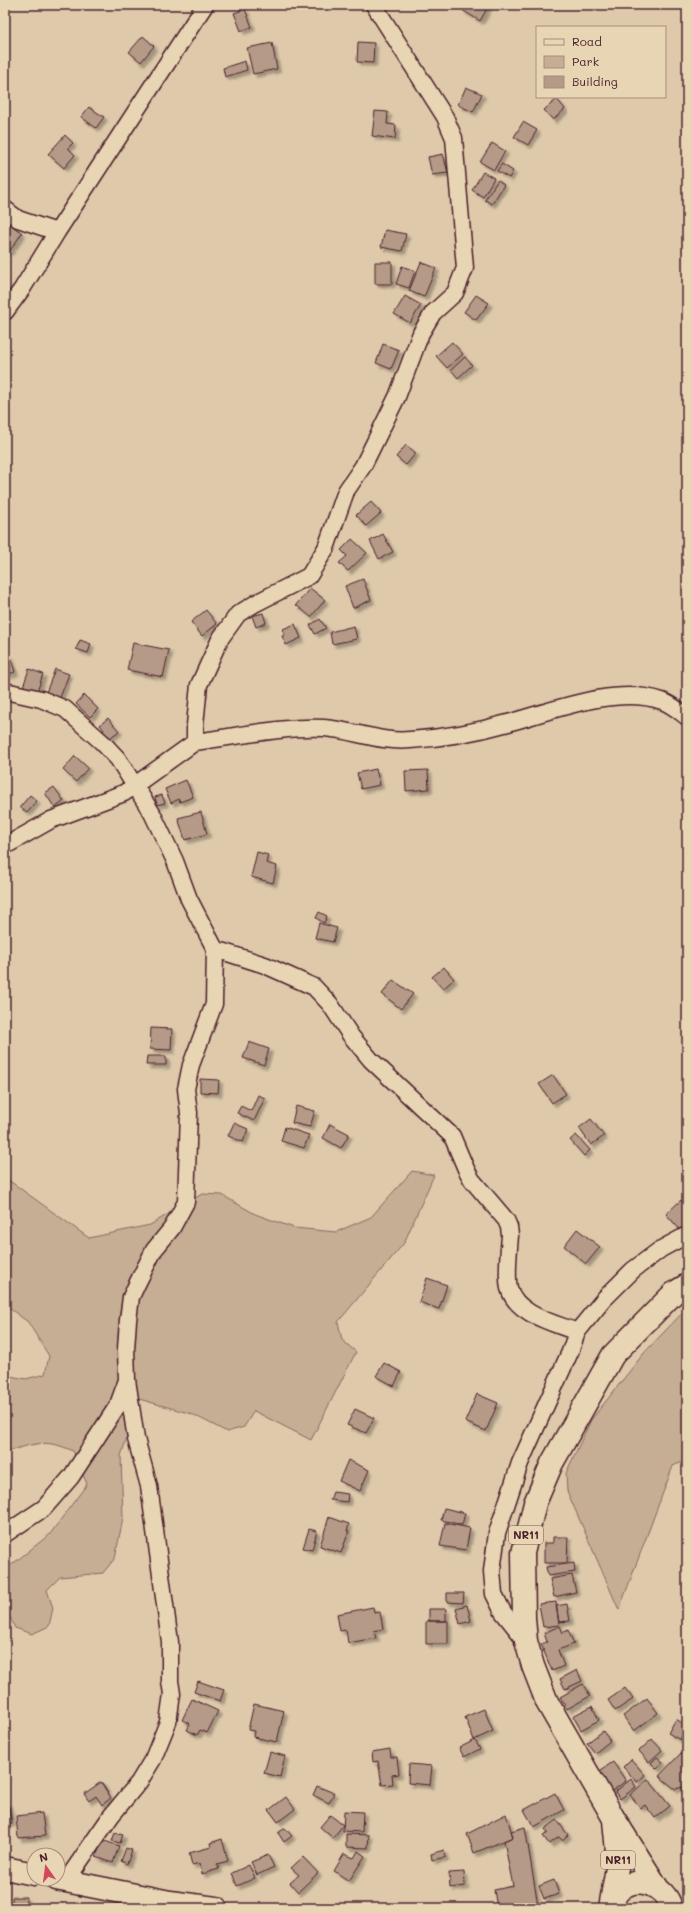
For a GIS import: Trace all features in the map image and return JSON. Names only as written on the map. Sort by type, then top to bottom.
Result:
[{"type":"highway","name":"NR11","points":[[670,1901],[614,1817],[547,1702],[533,1666],[526,1641],[524,1619],[524,1553],[535,1503],[552,1463],[613,1355],[674,1294],[687,1285]]},
{"type":"highway","name":"NR11","points":[[611,1905],[618,1862],[614,1817]]},
{"type":"highway","points":[[5,1868],[26,1872]]},
{"type":"highway","points":[[66,1881],[164,1905],[216,1908]]},
{"type":"highway","points":[[611,1905],[619,1891],[631,1884],[645,1883],[670,1901]]},
{"type":"street","points":[[5,312],[205,5]]},
{"type":"street","points":[[195,742],[199,685],[220,639],[238,614],[256,603],[309,576],[326,548],[346,490],[363,466],[396,397],[421,333],[433,313],[455,293],[465,268],[454,138],[445,116],[374,5]]},
{"type":"street","points":[[5,209],[18,219],[57,232]]},
{"type":"street","points":[[5,691],[42,699],[65,709],[103,743],[118,759],[164,838],[175,860],[188,899],[215,949],[214,1004],[191,1065],[186,1089],[189,1113],[186,1202],[172,1228],[154,1250],[131,1297],[126,1349],[127,1380],[136,1439],[145,1468],[152,1509],[170,1642],[170,1681],[172,1694],[168,1722],[153,1759],[139,1782],[66,1874]]},
{"type":"street","points":[[5,846],[51,820],[112,798],[135,786],[195,742],[300,728],[324,728],[352,732],[378,739],[409,741],[482,730],[557,708],[604,698],[643,696],[662,701],[687,717]]},
{"type":"street","points":[[215,949],[265,965],[306,982],[318,991],[330,1004],[351,1036],[371,1060],[452,1136],[472,1180],[498,1209],[509,1227],[509,1287],[512,1298],[521,1307],[534,1315],[577,1332]]},
{"type":"street","points":[[526,1641],[503,1612],[494,1594],[492,1571],[497,1533],[520,1463],[570,1352],[577,1332],[632,1270],[661,1249],[687,1235]]},
{"type":"street","points":[[5,1534],[44,1508],[71,1477],[118,1405],[127,1380]]},
{"type":"green space","points":[[5,1169],[7,1179],[89,1238],[150,1225],[202,1194],[222,1195],[255,1214],[294,1228],[336,1232],[371,1217],[412,1171],[434,1175],[404,1243],[338,1322],[342,1340],[356,1352],[311,1440],[254,1411],[244,1427],[227,1432],[192,1414],[139,1399],[121,1456],[123,1518],[115,1558],[103,1573],[60,1577],[47,1590],[53,1608],[49,1626],[32,1634],[15,1628],[5,1607],[5,1570],[50,1534],[87,1484],[73,1451],[63,1447],[47,1443],[5,1452],[5,1375],[26,1379],[45,1374],[49,1356],[28,1322],[5,1305]]},
{"type":"green space","points":[[687,1308],[687,1460],[673,1466],[619,1610],[567,1491],[566,1473],[591,1420],[644,1353]]},
{"type":"building","points":[[465,5],[489,5],[480,21],[462,10]]},
{"type":"building","points":[[245,9],[252,27],[241,31],[234,13]]},
{"type":"building","points":[[143,36],[154,46],[141,62],[129,52]]},
{"type":"building","points":[[358,42],[374,43],[373,63],[357,62]]},
{"type":"building","points":[[272,43],[277,69],[253,74],[247,48]]},
{"type":"building","points":[[245,61],[247,70],[225,77],[223,68]]},
{"type":"building","points":[[466,87],[482,94],[473,112],[458,105]]},
{"type":"building","points":[[557,99],[565,109],[553,120],[544,110]]},
{"type":"building","points":[[89,107],[104,117],[96,128],[81,117]]},
{"type":"building","points":[[375,111],[388,112],[387,124],[396,125],[395,139],[372,136]]},
{"type":"building","points":[[523,122],[537,130],[528,145],[514,137]]},
{"type":"building","points":[[65,135],[73,143],[68,148],[75,155],[64,168],[48,154]]},
{"type":"building","points":[[492,143],[505,151],[494,170],[480,162]]},
{"type":"building","points":[[443,154],[448,173],[432,175],[428,157]]},
{"type":"building","points":[[502,164],[513,171],[509,178],[497,171]]},
{"type":"building","points":[[483,172],[494,178],[483,197],[472,190]]},
{"type":"building","points":[[498,180],[504,185],[492,204],[485,200]]},
{"type":"building","points":[[7,222],[22,233],[9,252],[5,249],[5,225]]},
{"type":"building","points":[[385,230],[406,234],[402,251],[381,247]]},
{"type":"building","points":[[375,262],[392,262],[392,284],[375,284]]},
{"type":"building","points":[[421,262],[436,268],[424,297],[409,291]]},
{"type":"building","points":[[402,266],[415,271],[409,288],[396,284]]},
{"type":"building","points":[[476,295],[489,303],[476,320],[464,312]]},
{"type":"building","points":[[405,296],[421,305],[410,323],[394,314]]},
{"type":"building","points":[[452,342],[463,354],[447,368],[436,356]]},
{"type":"building","points":[[383,344],[399,350],[391,369],[376,363]]},
{"type":"building","points":[[465,357],[472,365],[458,378],[451,370]]},
{"type":"building","points":[[406,445],[416,453],[406,465],[396,457]]},
{"type":"building","points":[[371,502],[381,513],[366,526],[356,515]]},
{"type":"building","points":[[383,534],[393,552],[379,559],[370,541]]},
{"type":"building","points":[[352,539],[367,553],[348,571],[339,563],[347,556],[341,550]]},
{"type":"building","points":[[363,579],[371,600],[353,608],[345,586]]},
{"type":"building","points":[[310,588],[325,600],[311,617],[296,605]]},
{"type":"building","points":[[206,610],[217,624],[202,636],[191,622]]},
{"type":"building","points":[[263,613],[266,623],[256,627],[252,616]]},
{"type":"building","points":[[320,619],[326,628],[315,634],[310,625]]},
{"type":"building","points":[[295,624],[301,638],[286,645],[282,636],[285,635],[283,629]]},
{"type":"building","points":[[354,626],[357,639],[332,644],[330,632]]},
{"type":"building","points":[[80,640],[91,644],[88,653],[76,649]]},
{"type":"building","points":[[133,643],[169,650],[163,677],[127,670]]},
{"type":"building","points":[[10,655],[15,672],[5,675],[5,657]]},
{"type":"building","points":[[29,669],[43,674],[36,695],[22,690]]},
{"type":"building","points":[[55,669],[69,674],[59,700],[45,695]]},
{"type":"building","points":[[84,695],[98,709],[90,717],[76,704]]},
{"type":"building","points":[[108,718],[119,731],[107,740],[100,733],[104,730],[100,725]]},
{"type":"building","points":[[75,756],[88,768],[76,782],[63,770]]},
{"type":"building","points":[[376,769],[380,785],[361,789],[357,773]]},
{"type":"building","points":[[428,770],[429,789],[406,791],[405,771]]},
{"type":"building","points":[[186,780],[193,797],[180,802],[179,799],[171,803],[165,789]]},
{"type":"building","points":[[54,787],[64,801],[55,808],[45,793]]},
{"type":"building","points":[[30,795],[37,801],[27,813],[20,807]]},
{"type":"building","points":[[162,795],[165,803],[157,805],[155,797]]},
{"type":"building","points":[[201,812],[207,834],[185,840],[178,818]]},
{"type":"building","points":[[257,852],[268,855],[266,863],[277,866],[273,883],[251,877]]},
{"type":"building","points":[[319,912],[327,916],[324,923],[316,918]]},
{"type":"building","points":[[319,923],[337,928],[333,942],[315,938]]},
{"type":"building","points":[[444,967],[454,979],[443,989],[432,977]]},
{"type":"building","points":[[393,980],[413,994],[401,1009],[382,994]]},
{"type":"building","points":[[151,1028],[172,1029],[171,1050],[150,1049]]},
{"type":"building","points":[[249,1042],[269,1049],[264,1065],[243,1058]]},
{"type":"building","points":[[147,1056],[166,1056],[166,1065],[146,1065]]},
{"type":"building","points":[[553,1075],[566,1094],[552,1103],[539,1084]]},
{"type":"building","points":[[200,1079],[219,1080],[218,1093],[200,1092]]},
{"type":"building","points":[[258,1095],[265,1098],[254,1121],[237,1113],[241,1106],[251,1111]]},
{"type":"building","points":[[296,1106],[315,1111],[310,1127],[292,1123]]},
{"type":"building","points":[[591,1119],[604,1136],[591,1145],[579,1128]]},
{"type":"building","points":[[234,1123],[248,1129],[243,1142],[228,1136]]},
{"type":"building","points":[[330,1124],[349,1134],[341,1148],[323,1138]]},
{"type":"building","points":[[285,1127],[309,1135],[304,1148],[281,1141]]},
{"type":"building","points":[[576,1135],[590,1150],[584,1156],[570,1140]]},
{"type":"building","points":[[681,1200],[687,1207],[687,1227],[682,1232],[666,1214]]},
{"type":"building","points":[[577,1229],[600,1247],[586,1264],[564,1246]]},
{"type":"building","points":[[427,1278],[447,1285],[439,1309],[419,1302]]},
{"type":"building","points":[[384,1363],[401,1372],[394,1386],[376,1376]]},
{"type":"building","points":[[477,1394],[498,1403],[486,1431],[465,1422]]},
{"type":"building","points":[[355,1409],[374,1418],[366,1433],[347,1425]]},
{"type":"building","points":[[348,1460],[369,1470],[360,1491],[339,1481]]},
{"type":"building","points":[[333,1492],[348,1494],[347,1502],[330,1500]]},
{"type":"building","points":[[444,1508],[465,1513],[462,1525],[441,1520]]},
{"type":"building","points":[[329,1517],[349,1524],[347,1531],[349,1531],[341,1553],[320,1546]]},
{"type":"building","points":[[445,1523],[470,1528],[466,1550],[440,1546]]},
{"type":"building","points":[[309,1529],[317,1531],[312,1550],[303,1548]]},
{"type":"building","points":[[553,1537],[568,1537],[567,1563],[544,1563],[544,1543],[553,1543]]},
{"type":"building","points":[[574,1563],[575,1572],[548,1576],[546,1567]]},
{"type":"building","points":[[572,1575],[576,1592],[554,1597],[550,1579]]},
{"type":"building","points":[[447,1593],[464,1593],[463,1603],[447,1602]]},
{"type":"building","points":[[556,1602],[559,1625],[543,1627],[539,1604]]},
{"type":"building","points":[[567,1604],[570,1621],[559,1622],[556,1606]]},
{"type":"building","points":[[467,1605],[471,1621],[460,1624],[456,1608]]},
{"type":"building","points":[[373,1607],[374,1613],[380,1612],[383,1629],[374,1631],[376,1638],[348,1643],[346,1630],[340,1631],[337,1614]]},
{"type":"building","points":[[429,1609],[446,1609],[446,1621],[429,1621]]},
{"type":"building","points":[[426,1621],[448,1621],[448,1644],[426,1644]]},
{"type":"building","points":[[560,1626],[563,1633],[568,1630],[574,1644],[558,1650],[564,1666],[552,1671],[541,1644],[547,1642],[544,1633]]},
{"type":"building","points":[[577,1670],[582,1681],[565,1689],[560,1679]]},
{"type":"building","points":[[198,1681],[224,1690],[220,1701],[194,1692]]},
{"type":"building","points":[[583,1684],[590,1696],[567,1709],[560,1697]]},
{"type":"building","points":[[625,1688],[633,1699],[615,1711],[608,1700]]},
{"type":"building","points":[[647,1698],[658,1713],[634,1731],[623,1716]]},
{"type":"building","points":[[192,1699],[218,1711],[207,1733],[200,1730],[197,1735],[187,1730],[190,1724],[182,1720]]},
{"type":"building","points":[[254,1704],[284,1711],[277,1742],[253,1737],[254,1731],[248,1730]]},
{"type":"building","points":[[592,1706],[599,1720],[581,1730],[573,1716]]},
{"type":"building","points":[[484,1709],[493,1731],[474,1740],[465,1717]]},
{"type":"building","points":[[676,1719],[687,1726],[680,1740],[668,1733]]},
{"type":"building","points":[[603,1731],[610,1741],[595,1753],[587,1743]]},
{"type":"building","points":[[652,1739],[662,1750],[649,1762],[639,1751]]},
{"type":"building","points":[[475,1740],[480,1749],[464,1757],[459,1748]]},
{"type":"building","points":[[390,1749],[391,1757],[397,1757],[399,1774],[392,1775],[393,1784],[382,1785],[378,1761],[373,1762],[372,1752]]},
{"type":"building","points":[[270,1752],[285,1756],[280,1777],[264,1773]]},
{"type":"building","points":[[681,1753],[687,1759],[687,1786],[675,1789],[659,1776]]},
{"type":"building","points":[[657,1757],[663,1762],[657,1769],[651,1763]]},
{"type":"building","points":[[631,1759],[645,1775],[637,1782],[623,1767]]},
{"type":"building","points":[[613,1762],[626,1781],[609,1793],[598,1772]]},
{"type":"building","points":[[409,1764],[432,1766],[430,1785],[408,1783]]},
{"type":"building","points":[[631,1779],[636,1787],[620,1799],[615,1792]]},
{"type":"building","points":[[648,1779],[670,1806],[655,1818],[645,1805],[641,1808],[630,1795]]},
{"type":"building","points":[[101,1782],[111,1798],[102,1805],[96,1796],[89,1801],[84,1794]]},
{"type":"building","points":[[317,1786],[334,1793],[329,1803],[313,1795]]},
{"type":"building","points":[[555,1793],[564,1810],[534,1827],[524,1810]]},
{"type":"building","points":[[286,1797],[295,1809],[278,1822],[269,1810]]},
{"type":"building","points":[[8,1803],[12,1823],[5,1824],[5,1804]]},
{"type":"building","points":[[344,1811],[363,1812],[362,1832],[343,1831]]},
{"type":"building","points":[[42,1813],[45,1836],[18,1838],[16,1816]]},
{"type":"building","points":[[506,1814],[513,1837],[474,1853],[467,1834]]},
{"type":"building","points":[[330,1815],[343,1825],[333,1838],[320,1827]]},
{"type":"building","points":[[557,1820],[568,1835],[562,1840],[559,1837],[549,1844],[543,1836],[548,1833],[545,1829]]},
{"type":"building","points":[[525,1827],[538,1906],[528,1908],[497,1908],[494,1890],[513,1886],[504,1841],[513,1837],[511,1831]]},
{"type":"building","points":[[285,1828],[292,1836],[284,1842],[278,1833]]},
{"type":"building","points":[[115,1833],[123,1835],[120,1843],[112,1841]]},
{"type":"building","points":[[346,1834],[369,1835],[368,1848],[346,1847]]},
{"type":"building","points":[[222,1839],[228,1861],[217,1864],[219,1869],[202,1874],[200,1863],[192,1865],[189,1853],[211,1847],[210,1843]]},
{"type":"building","points":[[102,1840],[119,1846],[113,1863],[96,1857]]},
{"type":"building","points":[[126,1848],[132,1850],[127,1864],[121,1861]]},
{"type":"building","points":[[444,1850],[446,1857],[432,1860],[431,1854]]},
{"type":"building","points":[[358,1851],[365,1856],[349,1881],[334,1871],[344,1854],[354,1858]]},
{"type":"building","points":[[268,1855],[274,1867],[257,1875],[251,1862]]},
{"type":"building","points":[[303,1857],[318,1873],[298,1892],[290,1883],[299,1875],[291,1868]]},
{"type":"building","points":[[249,1865],[255,1878],[237,1886],[232,1873]]},
{"type":"building","points":[[464,1872],[465,1886],[450,1888],[449,1873]]},
{"type":"building","points":[[554,1880],[559,1894],[544,1899],[539,1886]]},
{"type":"building","points":[[12,1897],[26,1897],[26,1908],[12,1908]]}]
